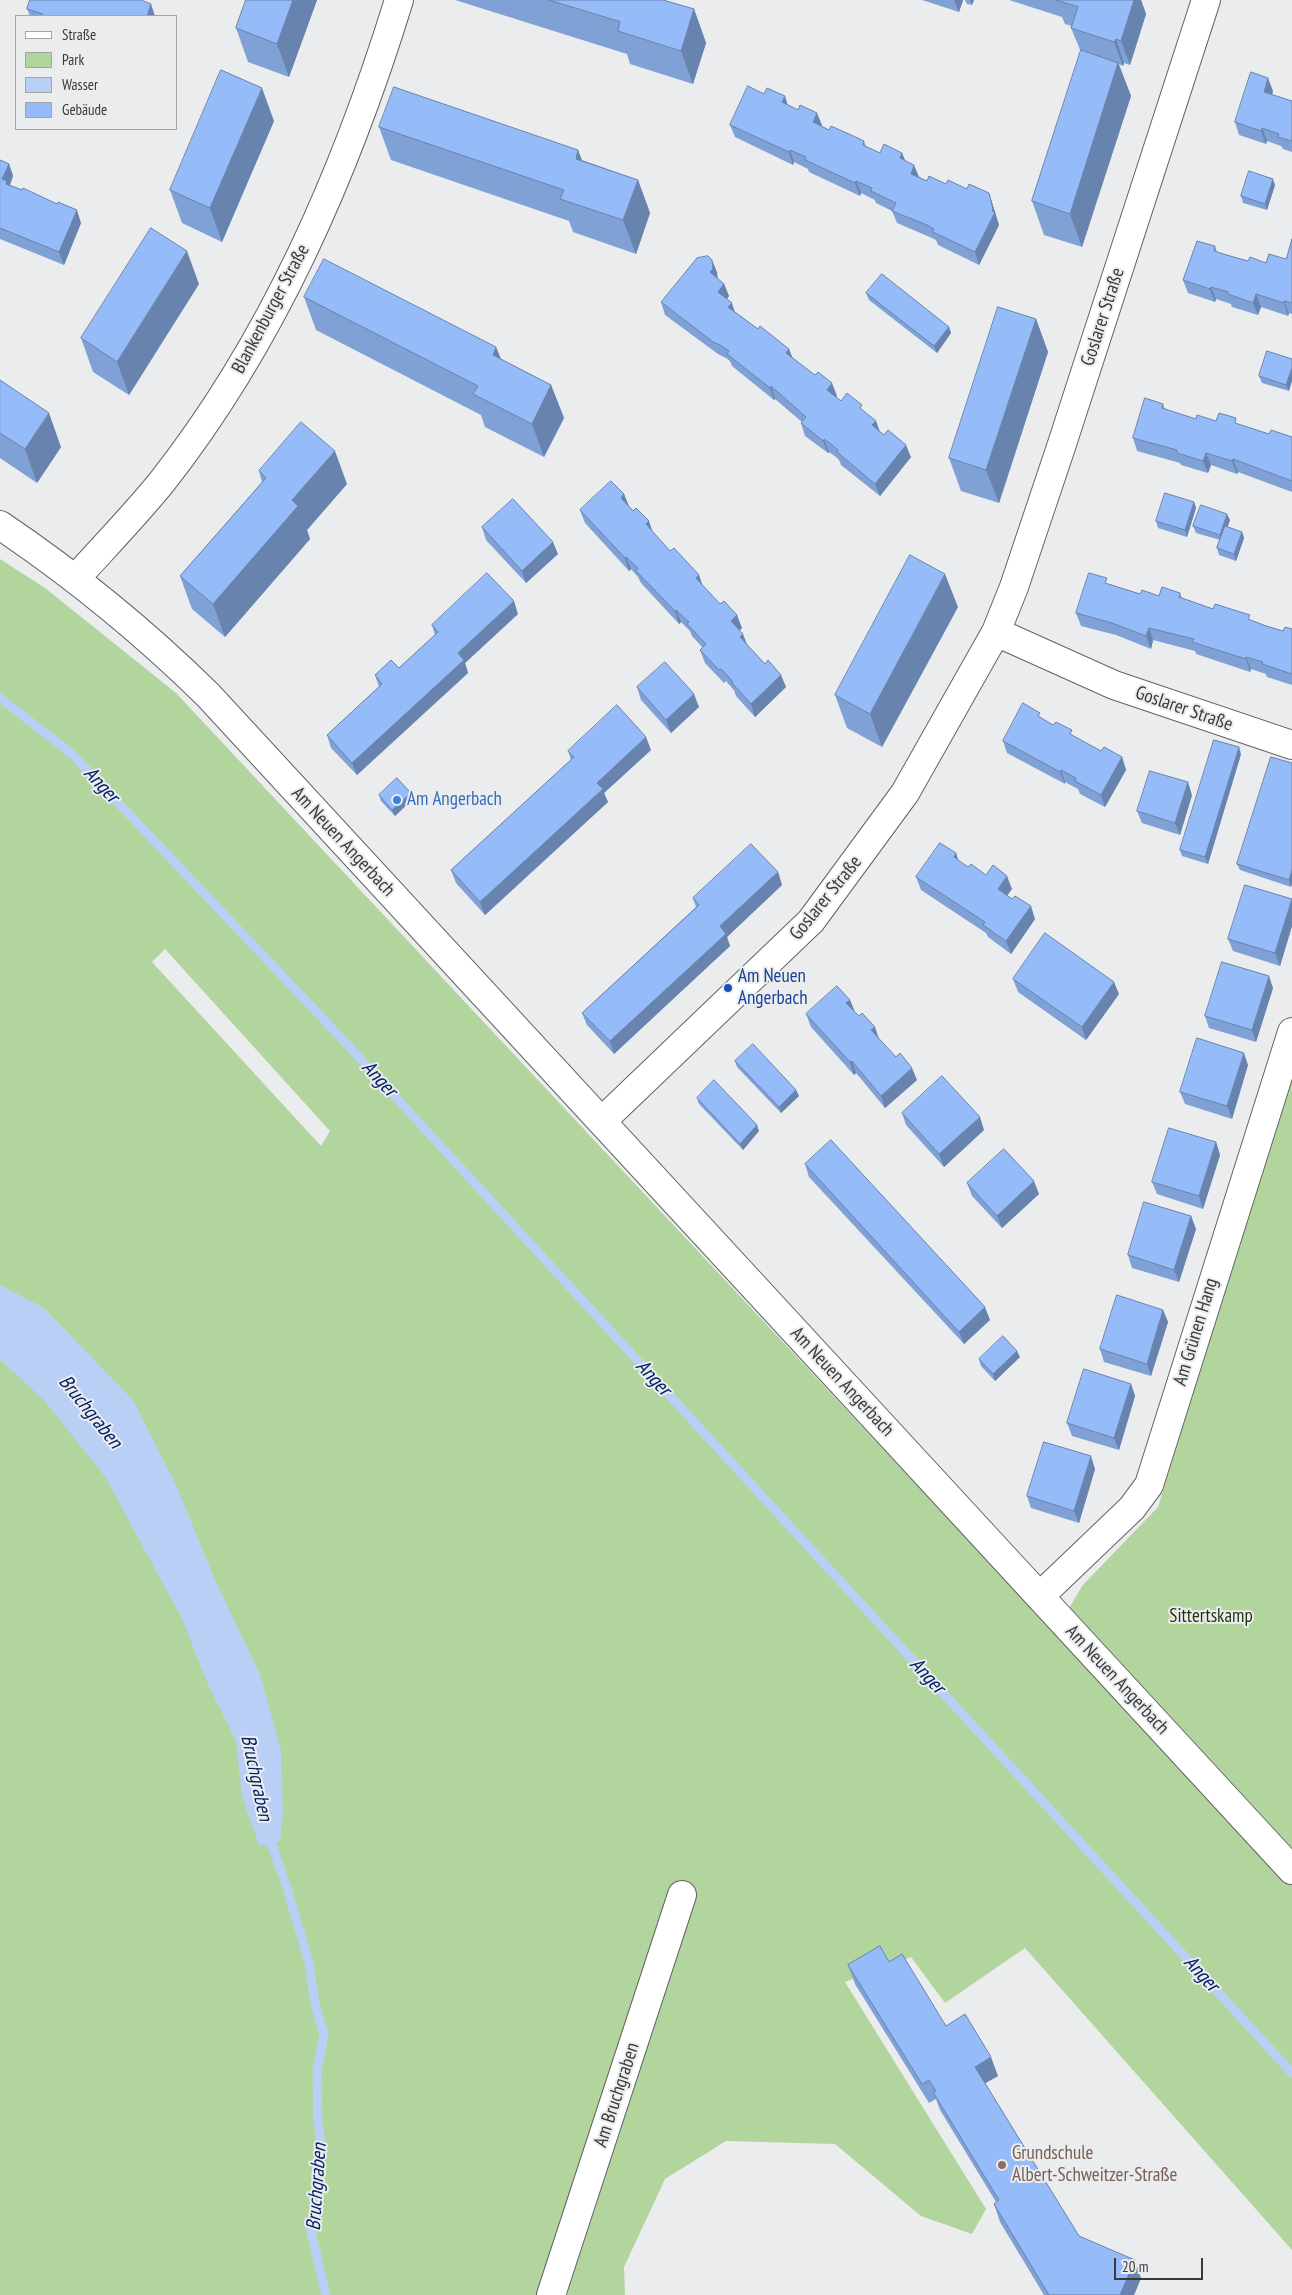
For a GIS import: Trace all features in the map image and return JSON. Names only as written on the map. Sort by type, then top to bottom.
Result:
[{"type":"street","name":"Blankenburger Straße","points":[[75,579],[160,484],[231,382],[278,301],[311,235],[338,169],[399,0]]},
{"type":"street","name":"Goslarer Straße","points":[[602,1121],[811,921],[905,793],[996,632],[1014,587],[1052,475],[1206,0]]},
{"type":"street","name":"Am Neuen Angerbach","points":[[0,525],[75,579],[180,668],[208,695],[1292,1870]]},
{"type":"street","name":"Goslarer Straße","points":[[996,632],[1114,685],[1292,745]]},
{"type":"street","name":"Am Grünen Hang","points":[[1040,1596],[1132,1508],[1149,1485],[1292,1032]]},
{"type":"street","name":"Am Bruchgraben","points":[[551,2295],[682,1895]]},
{"type":"green space","name":"Sittertskamp","points":[[0,559],[45,588],[176,693],[1055,1633],[1082,1586],[1158,1507],[1292,1067],[1292,2250],[1025,1948],[945,2003],[911,1957],[845,1982],[986,2209],[972,2234],[921,2216],[835,2144],[726,2141],[665,2179],[624,2267],[625,2295],[0,2295]],"holes":[[[165,949],[330,1131],[321,1146],[152,962]]]},
{"type":"water","points":[[0,1285],[44,1308],[133,1400],[177,1487],[215,1580],[260,1674],[281,1750],[283,1815],[280,1841],[271,1845],[259,1845],[242,1796],[236,1741],[207,1682],[182,1619],[106,1478],[44,1400],[0,1360]]},
{"type":"building","points":[[30,0],[141,0],[151,4],[147,15],[42,15],[27,9]]},
{"type":"building","points":[[246,0],[293,0],[277,44],[236,28]]},
{"type":"building","points":[[549,0],[663,0],[694,9],[681,51],[618,31],[620,22]]},
{"type":"building","points":[[1056,0],[1134,0],[1121,41],[1116,39],[1114,42],[1071,28],[1078,7]]},
{"type":"building","points":[[1081,50],[1118,63],[1070,214],[1032,201]]},
{"type":"building","points":[[221,70],[262,88],[210,208],[170,190]]},
{"type":"building","points":[[1251,72],[1268,78],[1264,92],[1292,101],[1292,141],[1278,137],[1279,134],[1262,128],[1261,131],[1235,122]]},
{"type":"building","points":[[748,86],[764,94],[767,88],[785,96],[782,102],[798,110],[800,105],[817,113],[813,122],[829,130],[831,126],[849,134],[864,141],[863,145],[880,153],[884,144],[902,153],[900,158],[914,165],[911,174],[927,181],[929,176],[946,184],[948,180],[967,189],[969,184],[989,193],[992,211],[995,212],[975,252],[933,232],[934,229],[927,225],[892,211],[896,203],[871,191],[872,188],[856,181],[855,183],[805,160],[806,157],[790,150],[789,152],[730,125]]},
{"type":"building","points":[[394,87],[578,150],[576,159],[638,180],[623,220],[560,199],[564,190],[379,127]]},
{"type":"building","points":[[0,160],[9,164],[2,179],[7,181],[6,184],[22,190],[23,188],[57,204],[58,202],[77,210],[59,252],[0,228]]},
{"type":"building","points":[[1249,171],[1273,179],[1265,204],[1241,196]]},
{"type":"building","points":[[151,228],[187,251],[117,362],[81,338]]},
{"type":"building","points":[[1292,239],[1292,303],[1284,301],[1284,303],[1256,294],[1253,303],[1228,294],[1228,292],[1211,287],[1210,289],[1183,280],[1197,241],[1215,246],[1214,251],[1248,261],[1250,257],[1266,263],[1269,254],[1286,259]]},
{"type":"building","points":[[708,256],[712,260],[713,269],[710,272],[724,284],[718,292],[732,303],[728,307],[758,329],[760,326],[789,349],[786,353],[815,375],[818,372],[832,383],[827,390],[841,401],[847,393],[862,405],[860,408],[876,421],[872,425],[884,435],[888,430],[906,445],[875,484],[837,452],[838,450],[831,444],[824,439],[823,441],[801,423],[806,417],[771,386],[770,388],[727,354],[729,351],[713,342],[661,302],[697,258]]},
{"type":"building","points":[[324,259],[496,347],[493,355],[551,385],[532,424],[473,394],[478,386],[304,297]]},
{"type":"building","points":[[882,274],[949,327],[934,346],[866,293]]},
{"type":"building","points":[[998,307],[1036,319],[986,470],[949,458]]},
{"type":"building","points":[[1267,351],[1292,359],[1292,368],[1286,385],[1259,376]]},
{"type":"building","points":[[0,380],[49,413],[25,449],[0,433]]},
{"type":"building","points":[[1145,398],[1163,404],[1162,408],[1196,419],[1197,415],[1216,421],[1219,413],[1236,418],[1235,423],[1269,434],[1271,430],[1292,437],[1292,481],[1233,459],[1232,461],[1206,453],[1203,461],[1177,453],[1177,450],[1133,438]]},
{"type":"building","points":[[301,422],[335,451],[292,500],[298,506],[213,604],[180,576],[266,478],[259,471]]},
{"type":"building","points":[[611,481],[624,494],[621,498],[633,511],[636,508],[649,521],[646,524],[670,551],[674,548],[699,575],[696,578],[720,604],[724,601],[737,615],[731,621],[743,634],[740,637],[765,664],[768,660],[781,675],[751,704],[727,675],[721,669],[719,670],[700,650],[706,644],[687,624],[689,622],[675,611],[636,571],[638,568],[625,558],[580,510]]},
{"type":"building","points":[[1165,493],[1194,502],[1185,530],[1156,521]]},
{"type":"building","points":[[513,499],[553,542],[522,571],[482,527]]},
{"type":"building","points":[[1201,505],[1227,514],[1220,535],[1193,526]]},
{"type":"building","points":[[1225,526],[1242,532],[1234,554],[1217,548]]},
{"type":"building","points":[[910,555],[945,574],[870,714],[835,695]]},
{"type":"building","points":[[487,573],[514,601],[458,653],[464,660],[352,763],[327,735],[382,684],[375,675],[391,660],[399,668],[438,632],[432,625]]},
{"type":"building","points":[[1089,573],[1107,578],[1105,583],[1140,594],[1142,590],[1159,596],[1162,587],[1180,593],[1179,597],[1213,609],[1215,604],[1250,615],[1248,619],[1266,626],[1283,631],[1285,627],[1292,629],[1292,674],[1262,664],[1263,662],[1246,657],[1246,659],[1192,642],[1194,639],[1149,628],[1146,636],[1112,623],[1076,613]]},
{"type":"building","points":[[665,662],[694,694],[666,720],[637,687]]},
{"type":"building","points":[[1023,703],[1040,713],[1038,716],[1053,725],[1056,722],[1072,730],[1070,734],[1101,751],[1104,747],[1122,757],[1101,795],[1075,781],[1076,778],[1061,770],[1060,772],[1003,741]]},
{"type":"building","points":[[617,705],[646,737],[597,783],[603,789],[480,902],[451,870],[574,757],[568,751]]},
{"type":"building","points":[[1214,740],[1239,747],[1205,857],[1180,850]]},
{"type":"building","points":[[1271,757],[1292,763],[1292,870],[1289,880],[1237,864]]},
{"type":"building","points":[[1150,771],[1188,782],[1175,823],[1137,811]]},
{"type":"building","name":"Am Angerbach","points":[[397,778],[411,793],[392,810],[379,795]]},
{"type":"building","points":[[940,843],[956,853],[954,857],[968,867],[971,864],[986,875],[993,865],[1007,876],[998,889],[1012,899],[1015,896],[1031,906],[1006,941],[983,925],[985,922],[916,877]]},
{"type":"building","points":[[751,844],[778,872],[720,926],[726,934],[610,1041],[582,1013],[699,905],[693,898]]},
{"type":"building","points":[[1245,885],[1292,899],[1275,953],[1228,939]]},
{"type":"building","points":[[1045,933],[1114,982],[1082,1027],[1013,979]]},
{"type":"building","points":[[1222,962],[1269,976],[1252,1030],[1205,1016]]},
{"type":"building","points":[[837,986],[850,1000],[846,1003],[859,1016],[862,1013],[875,1027],[871,1030],[896,1057],[900,1053],[912,1068],[881,1096],[852,1061],[850,1062],[806,1014]]},
{"type":"building","points":[[1197,1038],[1244,1053],[1227,1106],[1180,1092]]},
{"type":"building","points":[[753,1044],[796,1090],[779,1107],[735,1061]]},
{"type":"building","points":[[942,1076],[980,1117],[939,1154],[902,1113]]},
{"type":"building","points":[[714,1080],[757,1125],[740,1144],[697,1098]]},
{"type":"building","points":[[1169,1128],[1216,1142],[1199,1196],[1152,1182]]},
{"type":"building","points":[[831,1140],[985,1307],[959,1332],[805,1164]]},
{"type":"building","points":[[1004,1149],[1034,1181],[997,1216],[967,1183]]},
{"type":"building","points":[[1144,1202],[1191,1216],[1174,1270],[1128,1255]]},
{"type":"building","points":[[1117,1295],[1163,1310],[1147,1364],[1100,1349]]},
{"type":"building","points":[[1003,1336],[1017,1351],[993,1374],[979,1359]]},
{"type":"building","points":[[1084,1369],[1131,1384],[1114,1438],[1067,1423]]},
{"type":"building","points":[[1044,1442],[1091,1456],[1074,1511],[1027,1496]]},
{"type":"building","name":"Grundschule Albert-Schweitzer-Straße","points":[[880,1946],[889,1962],[902,1954],[946,2026],[965,2014],[991,2057],[975,2067],[1079,2236],[1135,2260],[1120,2295],[1049,2295],[994,2204],[999,2200],[933,2092],[936,2091],[929,2080],[922,2084],[848,1965]]},
{"type":"waterway","name":"Anger","points":[[0,698],[72,754],[345,1042],[1292,2073]]},
{"type":"waterway","name":"Bruchgraben","points":[[268,1834],[287,1888],[309,1963],[315,2004],[324,2034],[317,2071],[318,2123],[321,2141],[319,2186],[310,2227],[326,2295]]},
{"type":"place","name":"Am Angerbach","points":[[397,800]]},
{"type":"place","name":"Am Neuen Angerbach","points":[[728,988]]},
{"type":"place","name":"Grundschule Albert-Schweitzer-Straße","points":[[1002,2165]]}]
